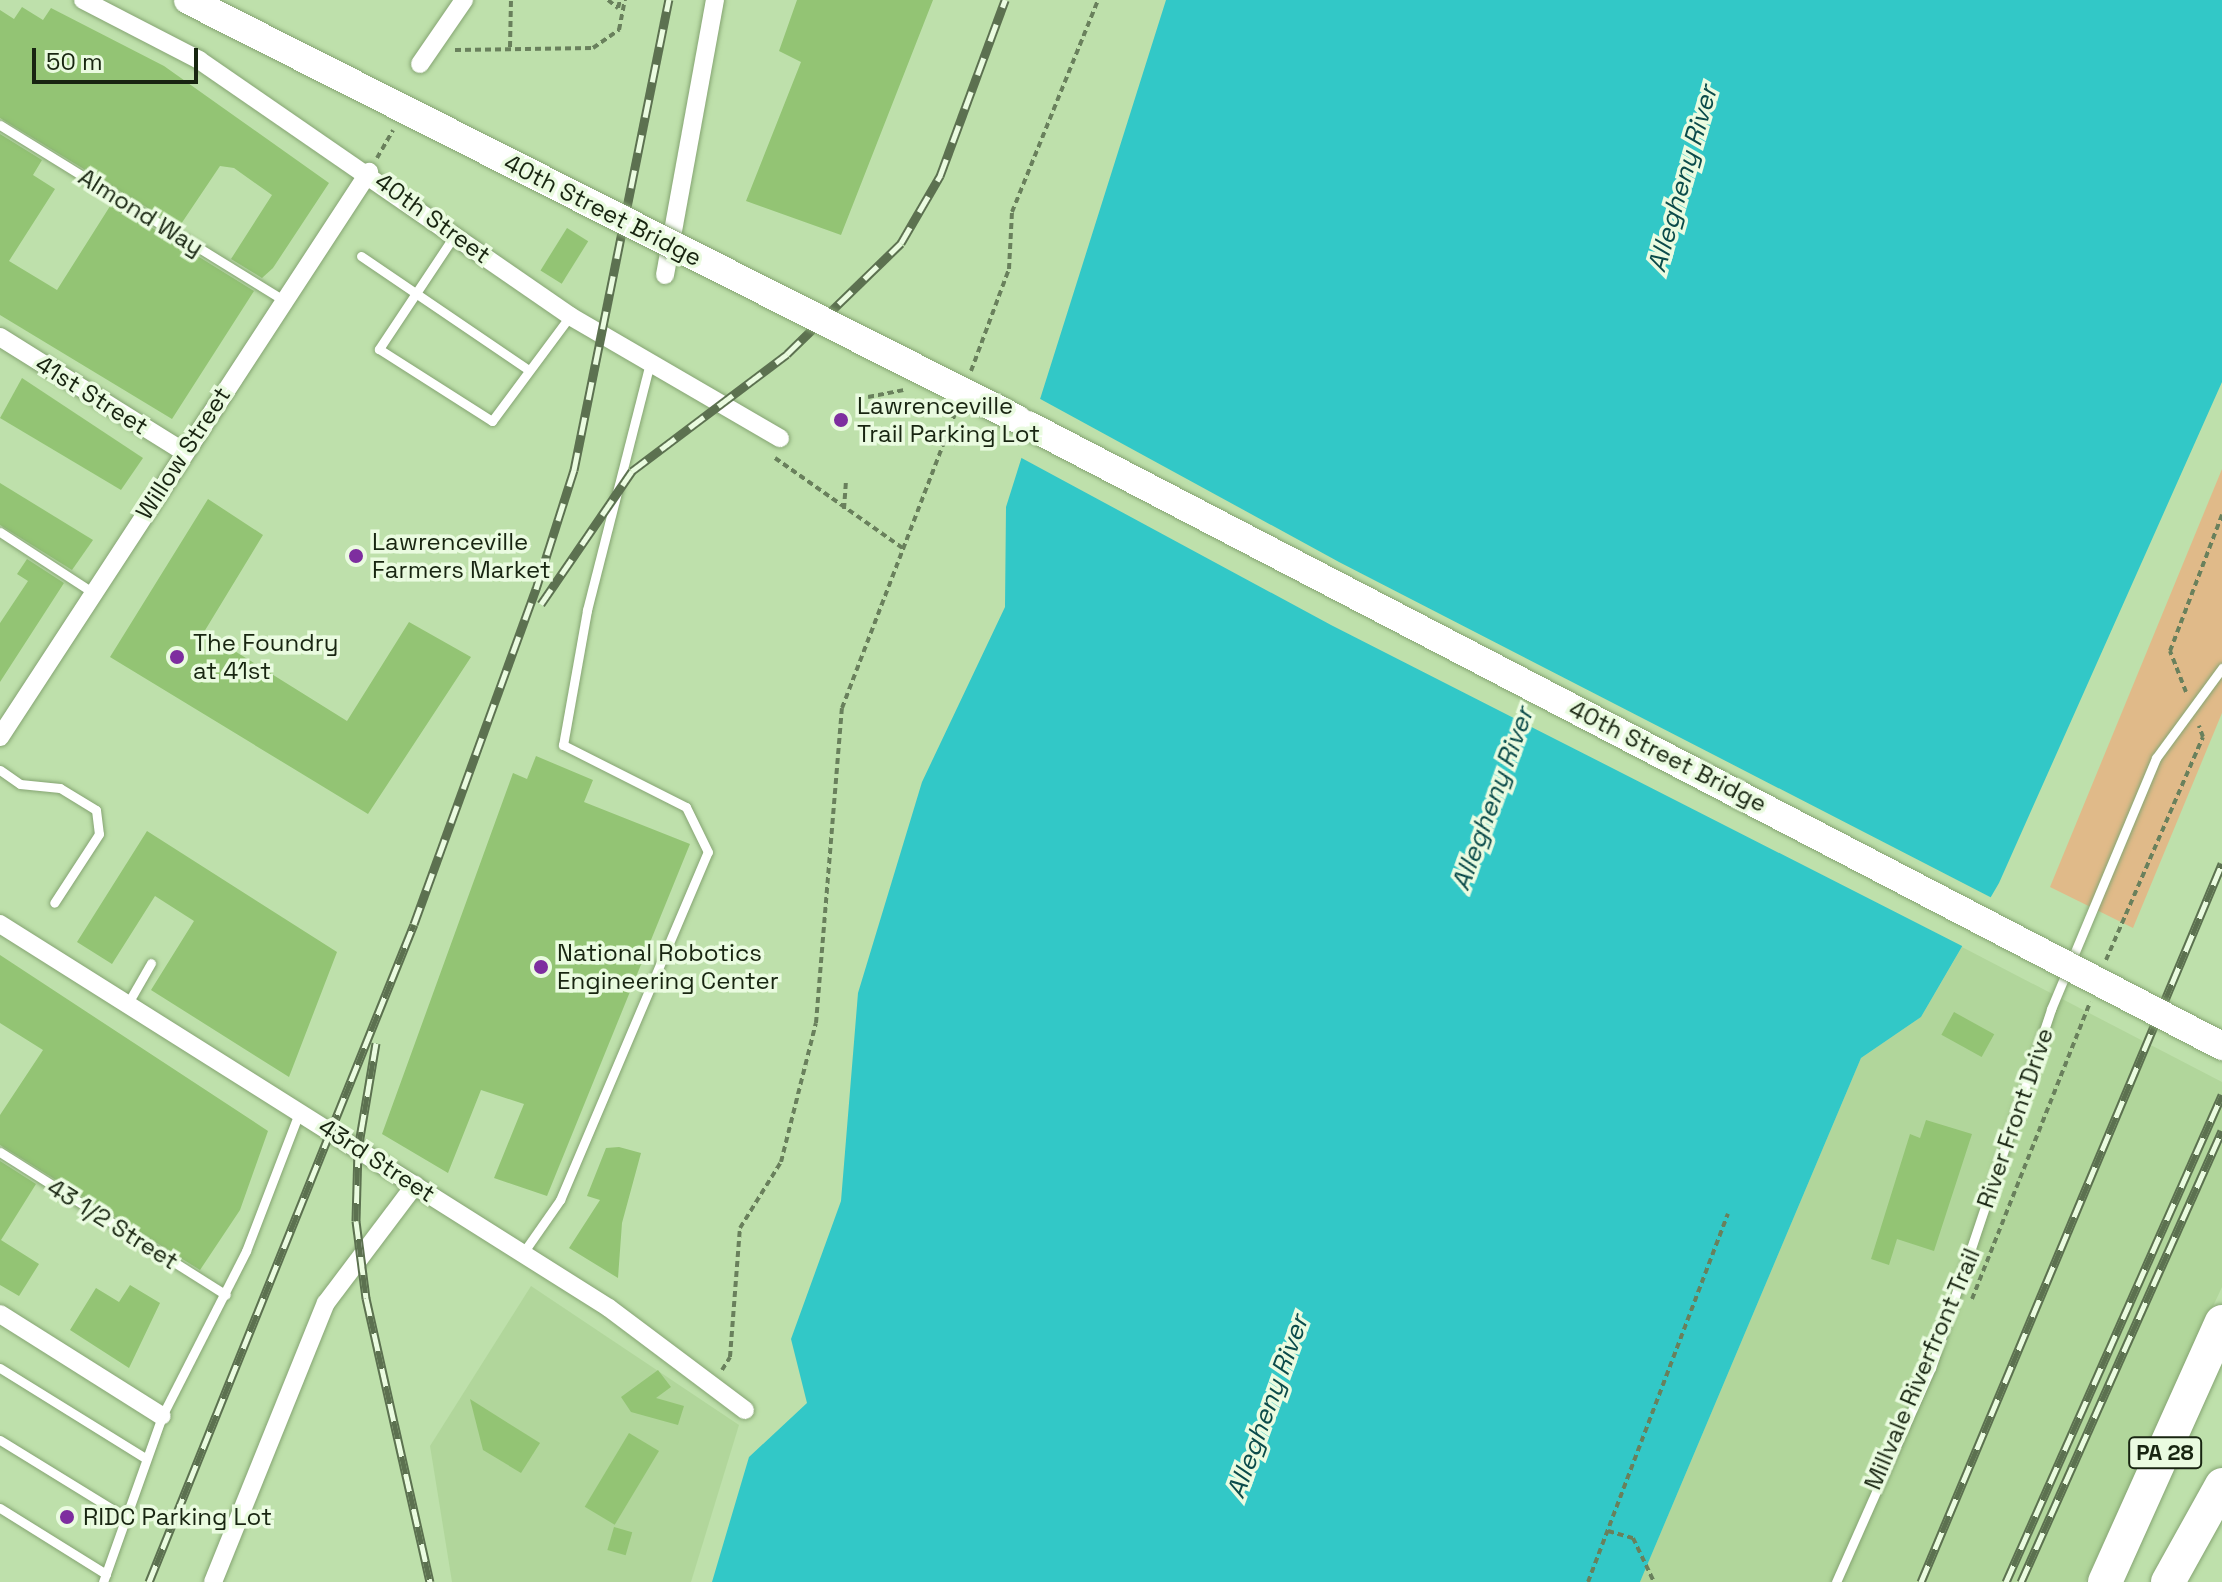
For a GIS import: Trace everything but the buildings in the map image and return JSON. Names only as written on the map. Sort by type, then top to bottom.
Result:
[{"type":"highway","name":"PA 28","points":[[2105,1582],[2222,1322]]},
{"type":"highway","points":[[2168,1582],[2222,1485]]},
{"type":"highway","points":[[2193,1582],[2222,1531]]},
{"type":"main road","name":"40th Street Bridge","points":[[188,0],[1022,422],[2222,1046]]},
{"type":"street","name":"40th Street","points":[[83,0],[199,60],[369,172],[454,236],[570,316],[649,366],[667,368],[780,438]]},
{"type":"street","points":[[420,64],[464,0]]},
{"type":"street","points":[[665,275],[715,0]]},
{"type":"street","name":"Willow Street","points":[[3,726],[369,172]]},
{"type":"street","name":"41st Street","points":[[0,337],[184,452]]},
{"type":"street","name":"43rd Street","points":[[0,924],[523,1253],[745,1410]]},
{"type":"street","points":[[213,1582],[326,1303],[415,1185]]},
{"type":"street","points":[[0,1314],[162,1416]]},
{"type":"lane","name":"Almond Way","points":[[0,125],[283,300]]},
{"type":"lane","points":[[454,236],[413,293],[379,349],[492,421],[526,368],[570,316]]},
{"type":"lane","points":[[361,256],[526,368]]},
{"type":"lane","points":[[523,1253],[560,1200],[708,852],[686,807],[563,745],[587,610],[649,366]]},
{"type":"lane","points":[[0,532],[92,592]]},
{"type":"lane","name":"River Front Drive","points":[[1836,1582],[1931,1368],[2051,1009],[2156,758],[2222,668]]},
{"type":"lane","points":[[0,770],[20,784],[60,788],[96,810],[99,834],[54,903]]},
{"type":"lane","points":[[128,1003],[151,963]]},
{"type":"lane","points":[[0,1508],[105,1578],[162,1416],[226,1295],[300,1110]]},
{"type":"lane","name":"43 1/2 Street","points":[[0,1152],[226,1295]]},
{"type":"lane","points":[[0,1368],[145,1458]]},
{"type":"lane","points":[[0,1440],[125,1517]]},
{"type":"path","points":[[510,47],[511,0]]},
{"type":"path","points":[[608,0],[618,8],[623,0]]},
{"type":"path","points":[[441,54],[510,47],[593,48],[619,30],[623,0]]},
{"type":"path","points":[[968,379],[1009,269],[1012,212],[1098,0]]},
{"type":"path","points":[[730,1357],[740,1228],[781,1162],[816,1023],[842,708],[957,408]]},
{"type":"path","points":[[771,456],[904,549]]},
{"type":"path","points":[[844,509],[846,480]]},
{"type":"path","points":[[2187,694],[2170,651],[2222,515]]},
{"type":"path","points":[[2104,965],[2203,737],[2198,725]]},
{"type":"path","name":"Millvale Riverfront Trail","points":[[1968,1311],[2093,993]]},
{"type":"path","points":[[1588,1582],[1728,1214]]},
{"type":"path","points":[[1608,1531],[1633,1538],[1654,1582]]},
{"type":"shaded area","points":[[2222,469],[2222,713],[2133,928],[2050,887]]},
{"type":"shaded area","points":[[1962,947],[2222,1082],[2222,1287],[2085,1582],[1640,1582],[1861,1058],[1921,1017]]},
{"type":"shaded area","points":[[531,1286],[739,1425],[691,1582],[452,1582],[430,1446]]},
{"type":"water","name":"Allegheny River","points":[[1166,0],[2222,0],[2222,382],[1999,883],[1921,1017],[1861,1058],[1640,1582],[712,1582],[749,1457],[807,1403],[791,1339],[841,1201],[858,993],[922,782],[1005,607],[1006,507]]},
{"type":"pier","points":[[1033,395],[1339,562],[1994,899],[1966,948],[1331,625],[1016,455]]},
{"type":"railway","points":[[149,1582],[414,924],[536,589],[574,470],[669,0]]},
{"type":"railway","points":[[541,604],[632,471],[787,354],[901,243],[940,176],[1005,0]]},
{"type":"railway","points":[[1921,1582],[2222,864]]},
{"type":"railway","points":[[376,1043],[358,1149],[356,1221],[366,1298],[430,1582]]},
{"type":"railway","points":[[2006,1582],[2222,1095]]},
{"type":"railway","points":[[2021,1582],[2222,1131]]},
{"type":"place","name":"Lawrenceville Trail Parking Lot","points":[[841,420]]},
{"type":"place","name":"Lawrenceville Farmers Market","points":[[356,556]]},
{"type":"place","name":"The Foundry at 41st","points":[[177,657]]},
{"type":"place","name":"National Robotics Engineering Center","points":[[541,967]]},
{"type":"place","name":"RIDC Parking Lot","points":[[67,1517]]}]
